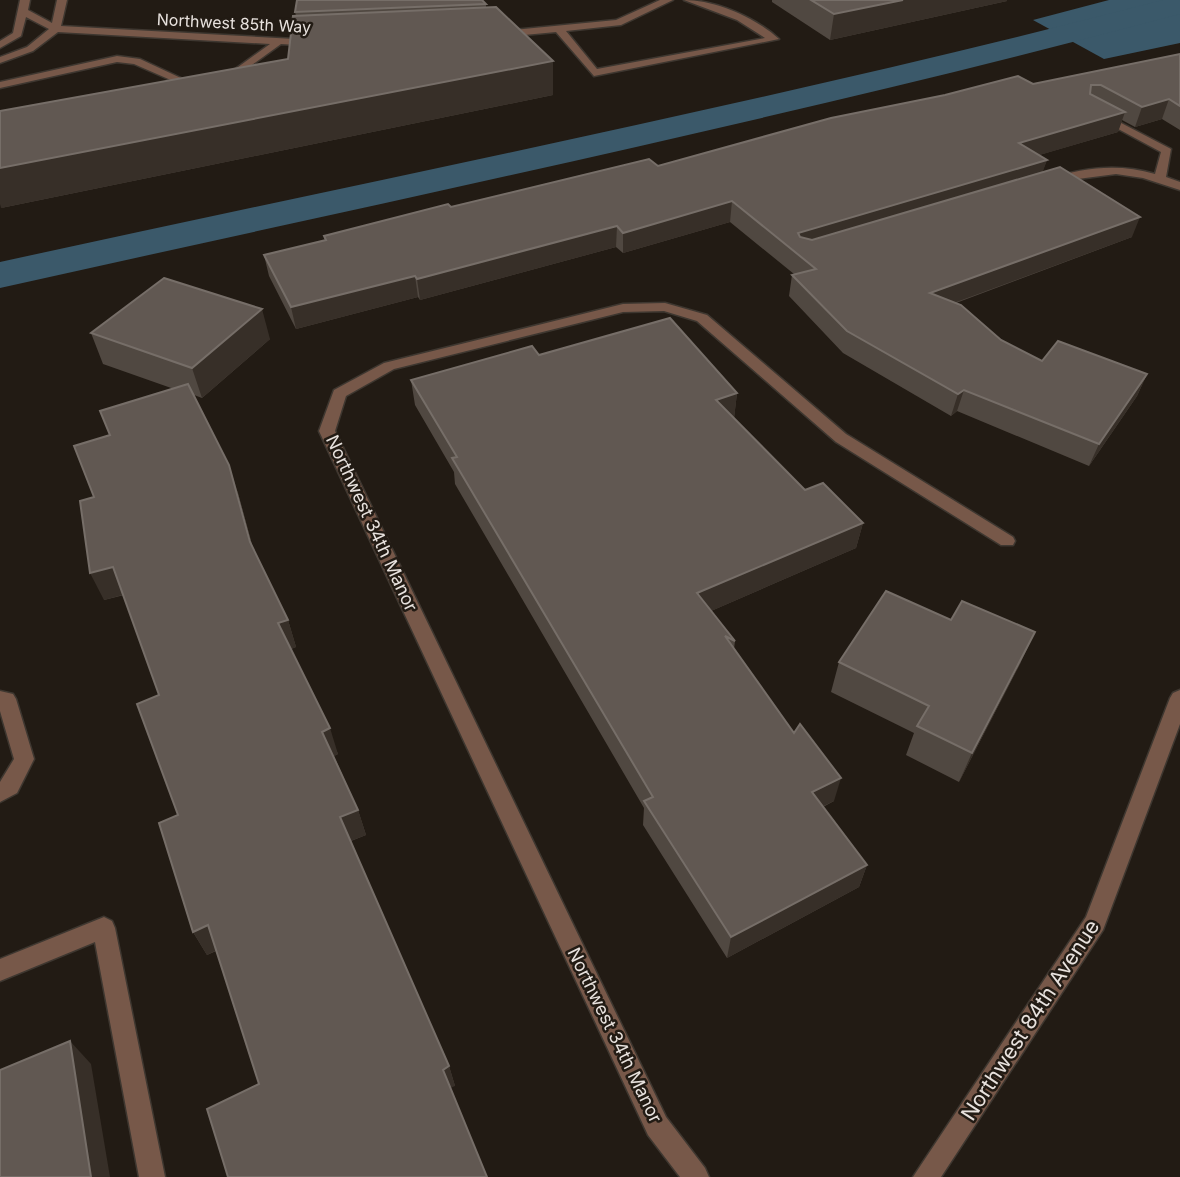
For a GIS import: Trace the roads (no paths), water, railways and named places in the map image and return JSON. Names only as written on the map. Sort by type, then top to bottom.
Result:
[{"type":"street","points":[[0,45],[18,34],[25,0]]},
{"type":"street","points":[[0,60],[30,49],[56,29],[62,0]]},
{"type":"street","points":[[494,34],[618,23],[668,0]]},
{"type":"street","points":[[559,30],[594,73],[774,39],[740,18],[689,0]]},
{"type":"street","points":[[701,4],[714,0]]},
{"type":"street","points":[[24,12],[56,29]]},
{"type":"street","name":"Northwest 85th Way","points":[[56,29],[276,44],[325,43]]},
{"type":"street","points":[[167,92],[236,76],[276,44]]},
{"type":"street","points":[[0,85],[117,59],[136,61],[204,83]]},
{"type":"street","points":[[1089,109],[1167,151],[1160,179]]},
{"type":"street","points":[[1039,185],[1092,170],[1136,171],[1180,186]]},
{"type":"street","name":"Northwest 34th Manor","points":[[696,1177],[657,1126],[327,431],[339,393],[389,366],[623,308],[665,307],[702,318],[841,439],[1007,541]]},
{"type":"street","name":"Northwest 84th Avenue","points":[[926,1177],[1095,923],[1180,698]]},
{"type":"street","points":[[0,699],[6,699],[24,759],[10,788],[0,793]]},
{"type":"street","points":[[0,970],[104,928],[152,1177]]},
{"type":"water","points":[[1109,0],[1180,0],[1180,43],[1104,59],[1033,20]]},
{"type":"waterway","points":[[0,275],[647,132],[1043,41],[1180,5]]}]
